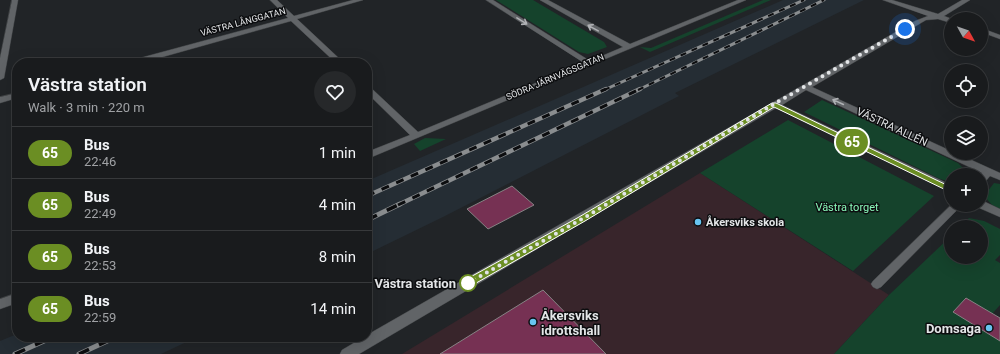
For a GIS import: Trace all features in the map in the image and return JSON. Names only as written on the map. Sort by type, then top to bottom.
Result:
[{"type":"street","points":[[0,78],[15,0]]},
{"type":"street","points":[[273,0],[335,58]]},
{"type":"street","name":"VÄSTRA LÅNGGATAN","points":[[150,58],[360,0]]},
{"type":"street","points":[[489,0],[589,63]]},
{"type":"street","points":[[543,0],[627,46]]},
{"type":"street","name":"SÖDRA JÄRNVÄGSGATAN","points":[[372,154],[627,46],[743,0]]},
{"type":"street","points":[[886,0],[944,19]]},
{"type":"street","points":[[372,339],[511,258],[582,219],[774,104],[917,22],[925,18],[938,17],[967,0]]},
{"type":"street","points":[[988,32],[1000,36]]},
{"type":"street","name":"VÄSTRA ALLÉN","points":[[806,87],[979,168]]},
{"type":"street","points":[[372,94],[417,136]]},
{"type":"street","points":[[0,100],[12,96]]},
{"type":"street","points":[[774,104],[944,186]]},
{"type":"street","name":"VÄSTRA ALLÉN","points":[[988,172],[1000,177]]},
{"type":"street","points":[[988,207],[1000,213]]},
{"type":"street","points":[[877,284],[950,212]]},
{"type":"street","points":[[0,304],[12,300]]},
{"type":"street","points":[[347,354],[368,342]]},
{"type":"shaded area","points":[[783,0],[864,0],[675,93],[679,96],[443,217],[372,252],[372,179]]},
{"type":"shaded area","name":"Åkersviks skola","points":[[700,173],[889,295],[834,354],[402,354]]},
{"type":"shaded area","points":[[12,336],[12,342],[186,342],[161,354],[0,354],[0,341]]},
{"type":"green space","points":[[496,0],[533,0],[604,42],[607,47],[588,54],[579,52]]},
{"type":"green space","points":[[763,0],[771,0],[650,52],[640,47],[651,48]]},
{"type":"green space","points":[[822,100],[944,157],[944,160],[952,160],[958,163],[963,168],[944,168],[944,180],[940,179],[804,112]]},
{"type":"green space","name":"Västra torget","points":[[788,120],[934,196],[853,271],[700,173]]},
{"type":"green space","points":[[425,138],[446,139],[420,151],[414,144]]},
{"type":"green space","points":[[994,183],[1000,184],[1000,209],[992,205],[988,200],[988,191]]},
{"type":"green space","points":[[969,218],[979,220],[967,220]]},
{"type":"green space","points":[[988,223],[1000,229],[1000,255],[995,260],[1000,263],[1000,305],[992,314],[966,298],[953,312],[1000,341],[1000,354],[834,354],[889,295],[944,243],[944,264],[988,264]]},
{"type":"building","points":[[512,186],[534,205],[488,229],[467,209]]},
{"type":"building","name":"Åkersviks idrottshall","points":[[543,290],[606,354],[440,354]]},
{"type":"building","name":"Domsaga","points":[[966,298],[1000,318],[1000,341],[953,312]]},
{"type":"railway","points":[[604,90],[804,0]]},
{"type":"railway","points":[[638,90],[824,0]]},
{"type":"railway","points":[[372,194],[606,89]]},
{"type":"railway","points":[[398,205],[640,89]]},
{"type":"railway","points":[[372,218],[400,204]]},
{"type":"railway","points":[[15,354],[42,342]]},
{"type":"railway","points":[[79,354],[105,342]]},
{"type":"bus line","name":"65","points":[[468,283],[582,219],[774,104],[944,186]]},
{"type":"place","name":"Åkersviks skola","points":[[698,222]]},
{"type":"place","name":"Västra station","points":[[468,283]]},
{"type":"place","name":"Åkersviks idrottshall","points":[[533,322]]},
{"type":"place","name":"Domsaga","points":[[989,328]]},
{"type":"route","points":[[468,283],[582,219],[774,104],[905,29]]}]
